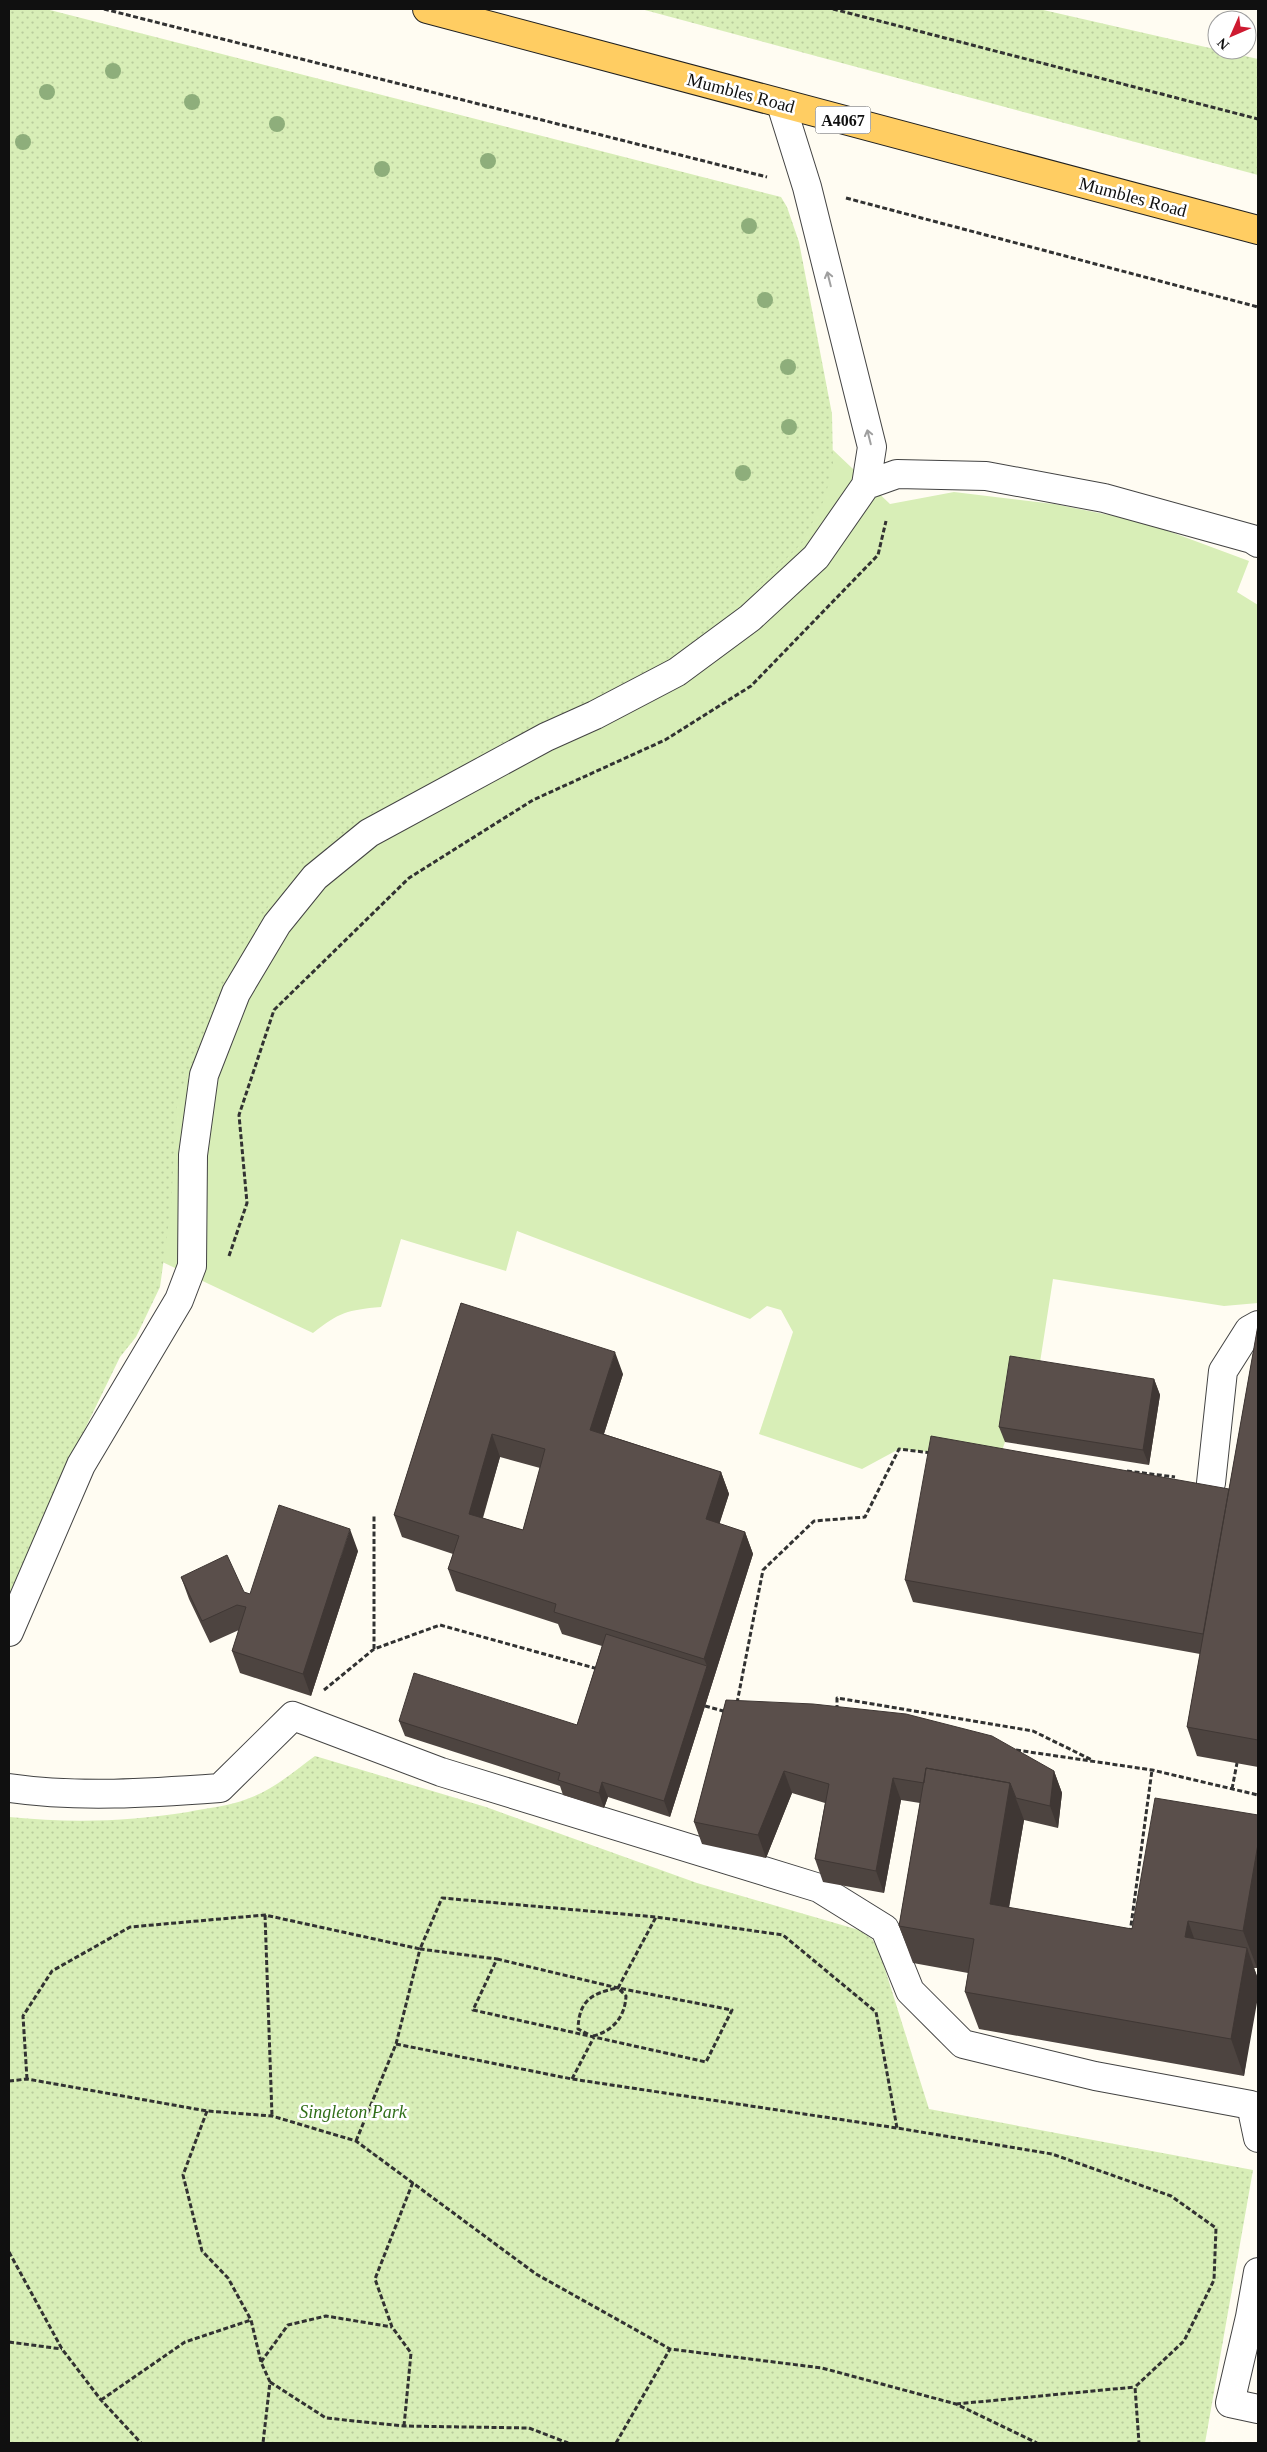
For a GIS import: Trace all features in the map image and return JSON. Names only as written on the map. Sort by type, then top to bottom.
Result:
[{"type":"main road","name":"Mumbles Road","points":[[427,9],[1258,230]]},
{"type":"lane","points":[[9,1632],[81,1465],[179,1300],[192,1266],[193,1155],[204,1075],[236,993],[277,924],[315,877],[369,833],[546,737],[595,715],[676,672],[750,618],[816,557],[866,485],[872,447],[807,188],[781,104]]},
{"type":"lane","points":[[866,485],[898,474],[986,476],[1104,498],[1252,539],[1258,543]]},
{"type":"lane","points":[[1210,1483],[1223,1371],[1249,1330],[1258,1325]]},
{"type":"lane","points":[[9,1788],[38,1792],[137,1794],[220,1788],[293,1716],[441,1772],[820,1888],[885,1929],[910,1991],[964,2044],[1095,2076],[1251,2105],[1258,2138]]},
{"type":"lane","points":[[1258,2272],[1254,2318],[1230,2403],[1258,2409]]},
{"type":"path","points":[[104,9],[807,188],[1258,307]]},
{"type":"path","points":[[832,9],[1258,120]]},
{"type":"path","points":[[228,1258],[247,1203],[239,1114],[274,1010],[409,878],[533,800],[665,740],[751,686],[878,555],[898,474]]},
{"type":"path","points":[[736,1704],[763,1570],[814,1521],[865,1517],[898,1450],[935,1453]]},
{"type":"path","points":[[1122,1471],[1210,1483]]},
{"type":"path","points":[[374,1515],[374,1649]]},
{"type":"path","points":[[293,1716],[374,1649],[440,1625],[605,1671]]},
{"type":"path","points":[[838,1718],[837,1698],[1033,1731],[1094,1762]]},
{"type":"path","points":[[705,1706],[734,1714]]},
{"type":"path","points":[[1008,1750],[1152,1770],[1258,1795]]},
{"type":"path","points":[[1232,1789],[1237,1763]]},
{"type":"path","points":[[1130,1934],[1152,1770]]},
{"type":"path","points":[[356,2141],[396,2044],[420,1949],[442,1898],[656,1917],[783,1935],[876,2012],[897,2128]]},
{"type":"path","points":[[265,1916],[272,2116]]},
{"type":"path","points":[[27,2079],[24,2016],[52,1971],[130,1927],[265,1916],[420,1949],[497,1959],[618,1988],[732,2010],[706,2062],[473,2010],[497,1959]]},
{"type":"path","points":[[618,1988],[656,1917]]},
{"type":"path","points":[[572,2079],[594,2037],[608,2031],[617,2023],[626,2010],[626,1996],[618,1988]]},
{"type":"path","points":[[594,2037],[578,2029],[579,2014],[585,2003],[598,1992],[618,1988]]},
{"type":"path","points":[[396,2044],[572,2079],[897,2128],[1052,2154],[1171,2196],[1216,2228],[1214,2280],[1184,2341],[1135,2387],[956,2404]]},
{"type":"path","points":[[9,2081],[27,2079],[207,2111],[272,2116],[356,2141],[536,2274],[670,2350],[822,2368],[956,2404],[1037,2443]]},
{"type":"path","points":[[207,2111],[183,2175],[202,2251],[228,2278],[251,2320],[261,2362],[270,2382],[264,2443]]},
{"type":"path","points":[[404,2426],[411,2353],[392,2327],[375,2279],[414,2182]]},
{"type":"path","points":[[9,2252],[62,2349],[101,2400],[141,2443]]},
{"type":"path","points":[[261,2362],[288,2325],[326,2316],[392,2327]]},
{"type":"path","points":[[101,2400],[185,2342],[251,2320]]},
{"type":"path","points":[[9,2342],[62,2349]]},
{"type":"path","points":[[616,2443],[670,2350]]},
{"type":"path","points":[[270,2382],[326,2418],[404,2426],[528,2428],[568,2443]]},
{"type":"path","points":[[1135,2387],[1140,2443]]},
{"type":"green space","points":[[9,9],[46,9],[781,197],[787,207],[799,242],[832,414],[833,464],[825,498],[802,543],[764,581],[690,646],[603,696],[422,781],[376,810],[313,856],[272,901],[232,962],[177,1102],[171,1207],[160,1287],[136,1337],[120,1357],[60,1480],[9,1596]]},
{"type":"green space","points":[[641,9],[1039,9],[1207,47],[1207,60],[1258,59],[1258,175]]},
{"type":"green space","points":[[833,450],[890,504],[954,492],[1054,504],[1144,522],[1249,561],[1237,592],[1258,605],[1258,1303],[1224,1306],[1053,1279],[1038,1375],[1005,1442],[999,1459],[899,1449],[862,1469],[759,1434],[793,1332],[781,1310],[767,1306],[750,1319],[517,1231],[506,1271],[401,1239],[381,1307],[344,1313],[330,1320],[313,1333],[86,1226],[278,861]]},
{"type":"green space","name":"Singleton Park","points":[[315,1756],[486,1807],[697,1883],[859,1930],[872,1939],[879,1950],[929,2109],[1253,2170],[1205,2443],[9,2443],[9,1817],[76,1821],[120,1820],[188,1812],[225,1805],[266,1791]]},
{"type":"building","points":[[461,1303],[615,1352],[590,1430],[721,1472],[706,1519],[745,1532],[704,1659],[554,1612],[556,1604],[448,1569],[459,1536],[394,1515]],"holes":[[[492,1434],[545,1449],[523,1530],[469,1514]]]},
{"type":"building","points":[[1258,1325],[1258,1740],[1187,1727]]},
{"type":"building","points":[[1010,1356],[1154,1379],[1143,1450],[999,1427]]},
{"type":"building","points":[[931,1436],[1229,1489],[1203,1634],[905,1580]]},
{"type":"building","points":[[279,1505],[350,1529],[303,1674],[232,1651],[246,1607],[237,1605],[202,1621],[181,1577],[227,1555],[244,1592],[250,1594]]},
{"type":"building","points":[[606,1634],[707,1666],[664,1801],[602,1782],[599,1793],[558,1780],[560,1773],[399,1721],[414,1673],[577,1725]]},
{"type":"building","points":[[726,1700],[813,1704],[906,1714],[992,1736],[1054,1771],[1050,1806],[1016,1798],[1010,1783],[926,1768],[924,1783],[893,1778],[876,1871],[815,1859],[829,1784],[784,1771],[758,1835],[694,1822]]},
{"type":"building","points":[[926,1768],[1010,1783],[990,1904],[1132,1929],[1155,1798],[1258,1815],[1258,1844],[1243,1931],[1188,1921],[1185,1937],[1247,1948],[1231,2039],[965,1992],[974,1939],[899,1926]]}]
